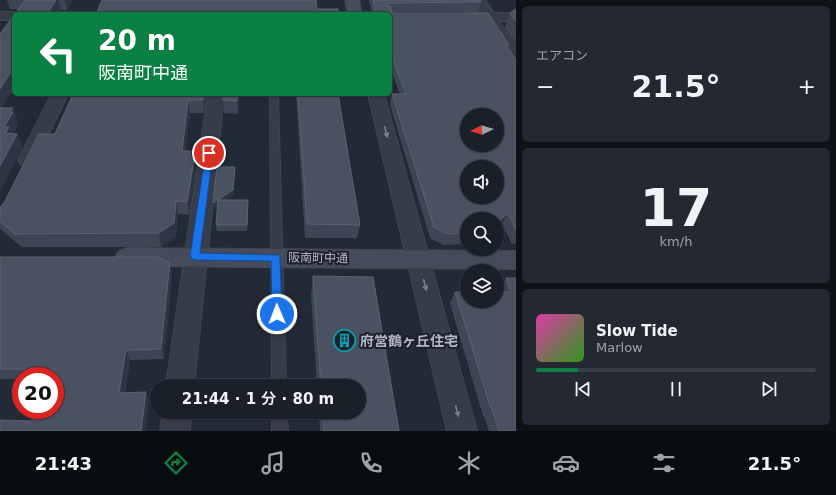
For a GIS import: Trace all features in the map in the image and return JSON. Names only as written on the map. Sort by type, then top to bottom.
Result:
[{"type":"street","points":[[352,0],[355,12]]},
{"type":"street","points":[[479,0],[516,58]]},
{"type":"street","points":[[0,16],[12,16]]},
{"type":"street","points":[[452,17],[516,18]]},
{"type":"street","points":[[18,179],[59,96]]},
{"type":"street","points":[[181,379],[216,96]]},
{"type":"street","points":[[377,96],[462,431]]},
{"type":"street","name":"阪南町中通","points":[[109,257],[195,256],[516,260]]},
{"type":"street","points":[[175,431],[176,419]]},
{"type":"lane","points":[[274,96],[278,379]]},
{"type":"lane","points":[[279,419],[280,431]]},
{"type":"building","points":[[25,0],[56,0],[48,12],[16,12]]},
{"type":"building","points":[[102,0],[316,0],[317,9],[338,9],[339,12],[97,12]]},
{"type":"building","points":[[373,0],[480,0],[481,2],[388,3],[386,4],[390,6],[392,12],[376,12]]},
{"type":"building","points":[[516,9],[516,21],[510,13]]},
{"type":"building","points":[[392,13],[488,13],[509,45],[506,45],[516,60],[516,230],[508,213],[504,217],[504,212],[460,212],[460,233],[448,234],[434,227],[392,94],[406,94],[392,57]]},
{"type":"building","points":[[12,18],[12,70],[0,89],[0,34]]},
{"type":"building","points":[[72,96],[204,96],[203,100],[188,100],[182,151],[191,151],[190,158],[194,159],[187,202],[176,201],[174,223],[159,233],[15,234],[0,221],[0,207],[5,201],[39,134],[55,134]]},
{"type":"building","points":[[223,96],[238,96],[237,101],[223,100]]},
{"type":"building","points":[[298,96],[338,96],[360,225],[307,224]]},
{"type":"building","points":[[0,108],[13,108],[10,112],[13,112],[4,127],[9,127],[5,133],[17,134],[0,166]]},
{"type":"building","points":[[217,167],[235,167],[233,190],[213,203]]},
{"type":"building","points":[[218,200],[248,200],[247,225],[216,225]]},
{"type":"building","points":[[0,257],[157,257],[170,263],[161,349],[126,350],[119,393],[146,392],[141,431],[0,431],[0,420],[32,421],[32,419],[64,419],[64,367],[12,367],[12,369],[0,369]]},
{"type":"building","name":"府営鶴ヶ丘住宅","points":[[313,276],[373,277],[399,431],[324,431],[323,419],[366,419],[366,379],[320,379]]},
{"type":"building","points":[[506,278],[516,278],[516,431],[499,431],[490,406],[455,292],[460,292],[460,308],[504,308],[504,292],[511,292]]},
{"type":"place","name":"府営鶴ヶ丘住宅","points":[[345,341]]},
{"type":"route","points":[[209,153],[195,256],[276,257],[277,314]]}]
